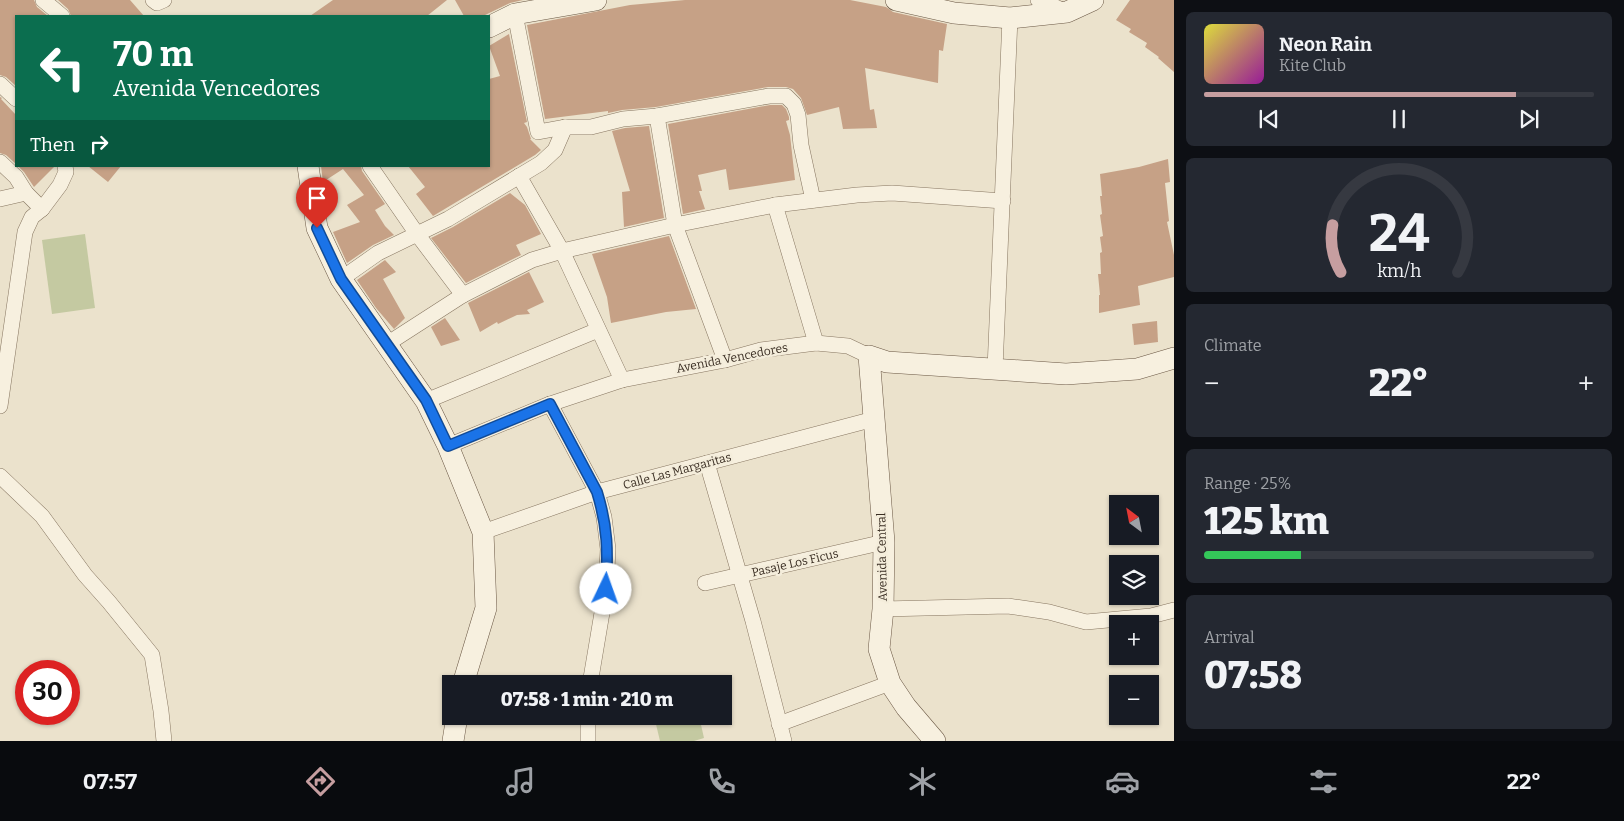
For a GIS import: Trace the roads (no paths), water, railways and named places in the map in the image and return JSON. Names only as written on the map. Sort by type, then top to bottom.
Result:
[{"type":"street","points":[[43,0],[61,15]]},
{"type":"street","points":[[153,0],[157,2],[164,0]]},
{"type":"street","points":[[490,26],[515,14],[596,0]]},
{"type":"street","points":[[896,0],[954,13],[1010,18],[1081,6]]},
{"type":"street","points":[[1038,0],[1047,3],[1081,6]]},
{"type":"street","points":[[515,14],[538,132],[591,127],[623,119],[658,116],[769,96],[786,96],[794,104],[798,115],[801,145],[813,200]]},
{"type":"street","points":[[995,370],[1010,18]]},
{"type":"street","points":[[0,84],[15,98]]},
{"type":"street","points":[[658,116],[675,225],[725,360]]},
{"type":"street","points":[[341,279],[378,253],[448,218],[541,164],[555,150],[565,128]]},
{"type":"street","points":[[0,162],[16,177],[26,192],[42,209]]},
{"type":"street","points":[[308,167],[317,228],[341,279],[426,400],[448,446],[483,532],[486,608],[466,675]]},
{"type":"street","points":[[371,167],[417,234],[463,295]]},
{"type":"street","points":[[0,406],[25,232],[32,217],[42,209],[60,185],[67,168]]},
{"type":"street","points":[[519,176],[562,251],[622,380]]},
{"type":"street","points":[[0,199],[26,192]]},
{"type":"street","points":[[387,344],[463,295],[532,260],[562,251],[675,225],[775,205],[857,194],[892,193],[1003,201]]},
{"type":"street","points":[[775,205],[816,343]]},
{"type":"street","points":[[426,400],[598,330]]},
{"type":"street","name":"Avenida Vencedores","points":[[448,446],[550,404],[622,380],[725,360],[761,350],[816,343],[848,346],[887,362],[1066,374],[1137,369],[1174,358]]},
{"type":"street","name":"Avenida Central","points":[[869,356],[884,542],[883,609],[879,649],[890,683],[906,708],[935,741]]},
{"type":"street","points":[[550,404],[597,492],[604,517],[608,550],[606,589],[592,675]]},
{"type":"street","name":"Calle Las Margaritas","points":[[483,532],[597,492],[874,419]]},
{"type":"street","points":[[706,463],[753,621],[784,741]]},
{"type":"street","points":[[0,476],[42,516],[85,575],[152,655],[164,741]]},
{"type":"street","name":"Pasaje Los Ficus","points":[[705,584],[884,542]]},
{"type":"street","points":[[883,609],[1008,606],[1049,612],[1086,622],[1151,616],[1174,610]]},
{"type":"street","points":[[780,724],[890,683]]},
{"type":"street","points":[[453,741],[456,725]]},
{"type":"street","points":[[588,725],[588,741]]}]
